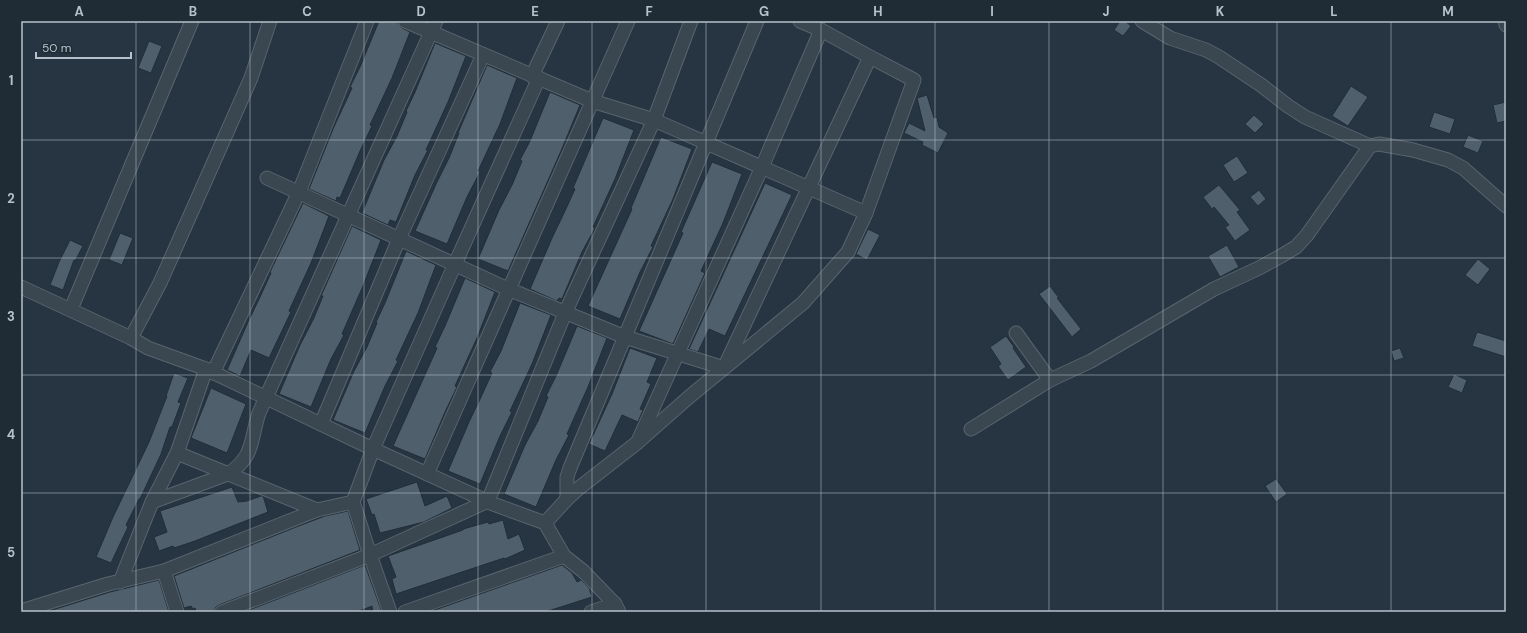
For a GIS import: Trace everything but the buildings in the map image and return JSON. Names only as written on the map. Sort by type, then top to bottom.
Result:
[{"type":"street","points":[[71,309],[192,21]]},
{"type":"street","points":[[131,338],[160,283],[251,78],[270,21]]},
{"type":"street","points":[[120,582],[152,502],[178,453],[210,371],[299,192],[367,21]]},
{"type":"street","points":[[405,21],[434,27],[483,55],[592,101],[654,120],[866,213]]},
{"type":"street","points":[[390,612],[353,502],[373,449],[536,77],[558,21]]},
{"type":"street","points":[[427,474],[628,21]]},
{"type":"street","points":[[222,612],[370,554],[488,501],[565,313],[654,120],[691,21]]},
{"type":"street","points":[[567,499],[568,473],[757,21]]},
{"type":"street","points":[[545,523],[567,499],[638,442],[803,303],[848,252],[866,213],[914,80],[870,58],[821,30],[800,21]]},
{"type":"street","points":[[1142,21],[1170,38],[1219,56],[1257,82],[1288,106],[1306,117],[1370,146],[1379,144],[1413,150],[1448,160],[1463,168],[1506,206]]},
{"type":"street","points":[[152,502],[228,474],[238,468],[248,455],[257,418],[434,27]]},
{"type":"street","points":[[638,442],[762,167],[821,30]]},
{"type":"street","points":[[321,424],[399,239],[483,55]]},
{"type":"street","points":[[724,368],[870,58]]},
{"type":"street","points":[[971,429],[1050,380],[1091,361],[1214,288],[1259,268],[1296,247],[1307,235],[1370,146]]},
{"type":"street","points":[[267,178],[455,264],[508,290],[625,337],[724,368]]},
{"type":"street","points":[[21,287],[71,309],[131,338],[148,348],[210,371],[427,474],[488,501],[545,523],[564,556],[583,572],[617,608]]},
{"type":"street","points":[[1016,333],[1050,380]]},
{"type":"street","points":[[178,453],[317,510]]},
{"type":"street","points":[[21,610],[164,571],[317,510],[353,502]]},
{"type":"street","points":[[405,612],[564,556]]},
{"type":"street","points":[[164,571],[177,612]]},
{"type":"street","points":[[591,612],[617,608]]}]
